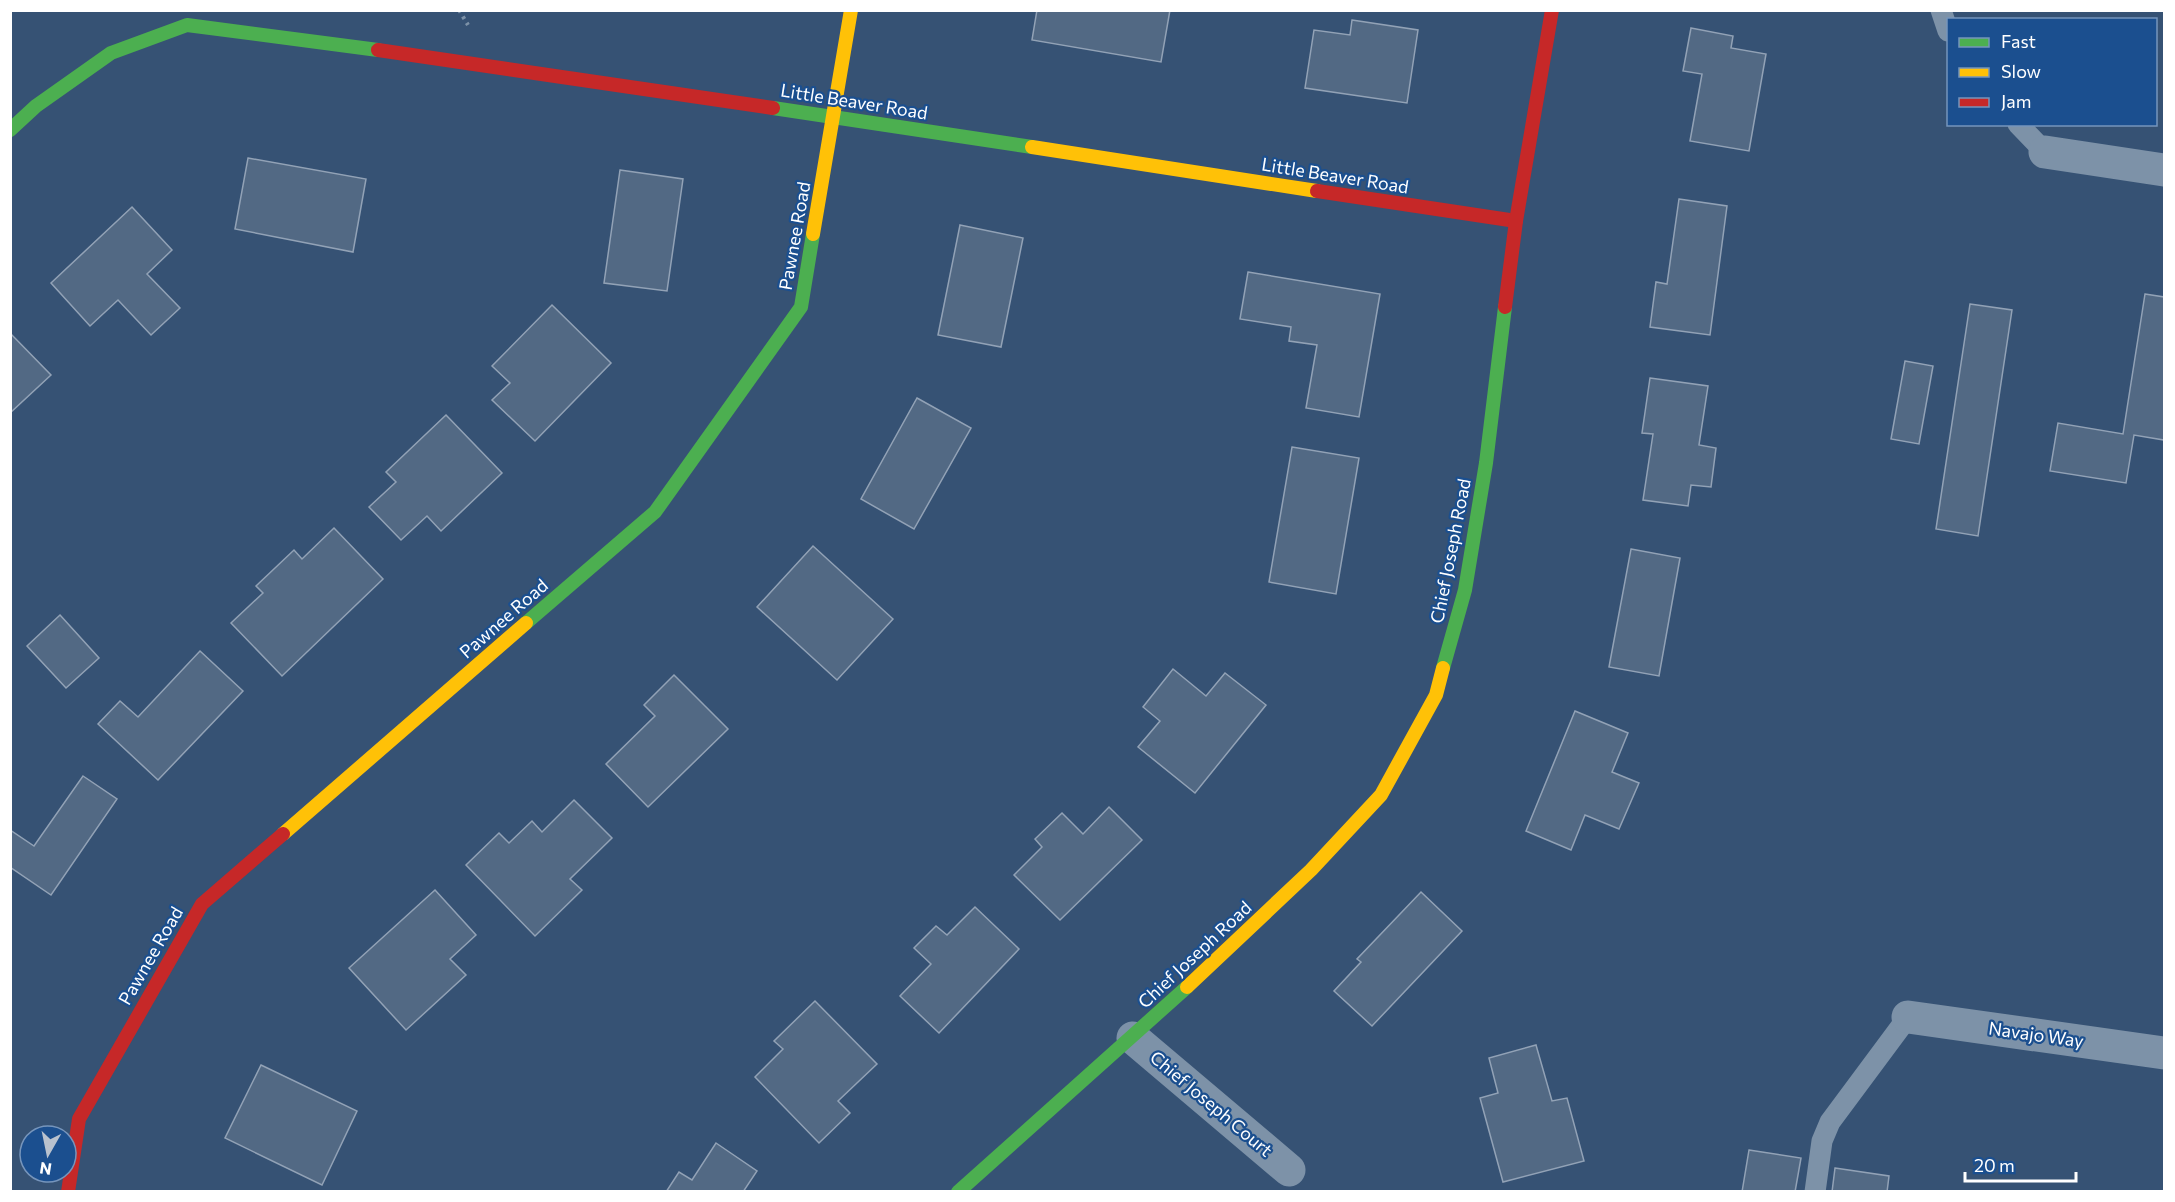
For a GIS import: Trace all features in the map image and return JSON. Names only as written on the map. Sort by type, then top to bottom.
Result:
[{"type":"street","name":"Pawnee Road","points":[[68,1191],[79,1119],[202,904],[655,512],[801,307],[851,10]]},
{"type":"street","name":"Chief Joseph Road","points":[[958,1191],[1133,1038],[1311,870],[1381,795],[1437,695],[1466,590],[1486,463],[1516,221],[1552,10]]},
{"type":"street","name":"Little Beaver Road","points":[[10,130],[36,106],[111,53],[187,25],[491,65],[1516,221]]},
{"type":"street","points":[[2045,152],[2164,170]]},
{"type":"street","name":"Navajo Way","points":[[1908,1017],[2164,1053]]},
{"type":"street","name":"Chief Joseph Court","points":[[1133,1038],[1289,1170]]},
{"type":"lane","points":[[1941,10],[1947,28]]},
{"type":"lane","points":[[2020,126],[2045,152]]},
{"type":"lane","points":[[1815,1191],[1822,1141],[1830,1122],[1908,1017]]},
{"type":"building","points":[[1037,10],[1170,10],[1161,62],[1032,40]]},
{"type":"building","points":[[1352,20],[1418,30],[1407,103],[1305,88],[1314,30],[1350,35]]},
{"type":"building","points":[[1691,28],[1733,36],[1731,48],[1766,54],[1749,151],[1690,141],[1702,74],[1683,71]]},
{"type":"building","points":[[248,158],[366,179],[353,252],[235,229]]},
{"type":"building","points":[[620,170],[683,179],[667,291],[604,283]]},
{"type":"building","points":[[1679,199],[1727,206],[1710,335],[1650,327],[1656,282],[1667,284]]},
{"type":"building","points":[[132,207],[172,250],[147,274],[180,308],[151,335],[118,300],[90,326],[51,283]]},
{"type":"building","points":[[960,225],[1023,238],[1001,347],[938,335]]},
{"type":"building","points":[[1248,272],[1380,294],[1359,417],[1306,408],[1317,345],[1289,341],[1291,327],[1240,319]]},
{"type":"building","points":[[2145,294],[2164,297],[2164,440],[2134,435],[2126,483],[2050,471],[2058,423],[2123,434]]},
{"type":"building","points":[[1970,304],[2012,310],[1978,536],[1936,529]]},
{"type":"building","points":[[552,305],[611,363],[535,441],[492,400],[510,383],[492,366]]},
{"type":"building","points":[[10,333],[51,375],[10,413]]},
{"type":"building","points":[[1905,361],[1933,366],[1919,444],[1891,439]]},
{"type":"building","points":[[1650,378],[1708,386],[1699,445],[1716,448],[1711,487],[1691,485],[1688,506],[1643,500],[1653,434],[1642,433]]},
{"type":"building","points":[[917,398],[971,428],[914,529],[861,499]]},
{"type":"building","points":[[446,415],[502,473],[441,531],[427,516],[401,540],[369,507],[396,482],[386,472]]},
{"type":"building","points":[[1292,447],[1359,458],[1336,594],[1269,582]]},
{"type":"building","points":[[334,528],[383,579],[282,676],[231,623],[263,593],[256,586],[294,550],[302,559]]},
{"type":"building","points":[[813,546],[893,619],[837,680],[757,607]]},
{"type":"building","points":[[1631,549],[1680,558],[1659,676],[1609,667]]},
{"type":"building","points":[[60,615],[99,658],[66,688],[27,646]]},
{"type":"building","points":[[200,651],[243,691],[158,780],[98,724],[120,701],[138,717]]},
{"type":"building","points":[[1173,669],[1206,696],[1225,673],[1266,705],[1195,793],[1138,747],[1160,721],[1143,707]]},
{"type":"building","points":[[674,675],[728,729],[648,807],[606,764],[655,716],[644,705]]},
{"type":"building","points":[[1575,711],[1628,733],[1612,772],[1639,783],[1619,829],[1585,815],[1571,850],[1526,831]]},
{"type":"building","points":[[83,776],[117,799],[51,895],[10,867],[10,830],[34,846]]},
{"type":"building","points":[[574,800],[612,838],[570,879],[582,890],[535,936],[466,865],[499,833],[509,843],[532,821],[542,832]]},
{"type":"building","points":[[1109,807],[1142,840],[1060,920],[1014,875],[1042,847],[1035,839],[1062,813],[1083,834]]},
{"type":"building","points":[[435,890],[476,935],[450,959],[466,975],[406,1030],[349,968]]},
{"type":"building","points":[[1421,892],[1462,931],[1372,1026],[1334,991],[1361,962],[1357,959]]},
{"type":"building","points":[[975,907],[1019,949],[939,1033],[900,996],[931,964],[914,948],[936,926],[947,935]]},
{"type":"building","points":[[815,1001],[877,1064],[838,1101],[850,1113],[819,1143],[755,1077],[783,1049],[774,1041]]},
{"type":"building","points":[[1536,1045],[1552,1101],[1567,1098],[1584,1161],[1503,1182],[1480,1098],[1498,1093],[1489,1058]]},
{"type":"building","points":[[261,1065],[357,1111],[322,1185],[225,1138]]},
{"type":"building","points":[[716,1143],[757,1171],[743,1192],[666,1192],[679,1172],[692,1180]]},
{"type":"building","points":[[1749,1150],[1801,1158],[1795,1192],[1742,1192]]},
{"type":"building","points":[[1835,1168],[1889,1176],[1887,1192],[1832,1192]]},
{"type":"traffic: fast","points":[[10,130],[36,106],[111,53],[187,25],[378,50]]},
{"type":"traffic: fast","points":[[773,108],[1032,147]]},
{"type":"traffic: fast","points":[[526,623],[655,512],[801,307],[813,234]]},
{"type":"traffic: fast","points":[[1443,668],[1465,590],[1486,463],[1505,307]]},
{"type":"traffic: fast","points":[[958,1192],[1187,987]]},
{"type":"traffic: slow","points":[[813,234],[851,10]]},
{"type":"traffic: slow","points":[[1032,147],[1317,191]]},
{"type":"traffic: slow","points":[[283,834],[526,623]]},
{"type":"traffic: slow","points":[[1187,987],[1311,870],[1381,795],[1436,695],[1443,668]]},
{"type":"traffic: jam","points":[[1505,307],[1516,221],[1552,10]]},
{"type":"traffic: jam","points":[[378,50],[773,108]]},
{"type":"traffic: jam","points":[[1317,191],[1516,221]]},
{"type":"traffic: jam","points":[[68,1192],[79,1119],[202,904],[283,834]]}]
